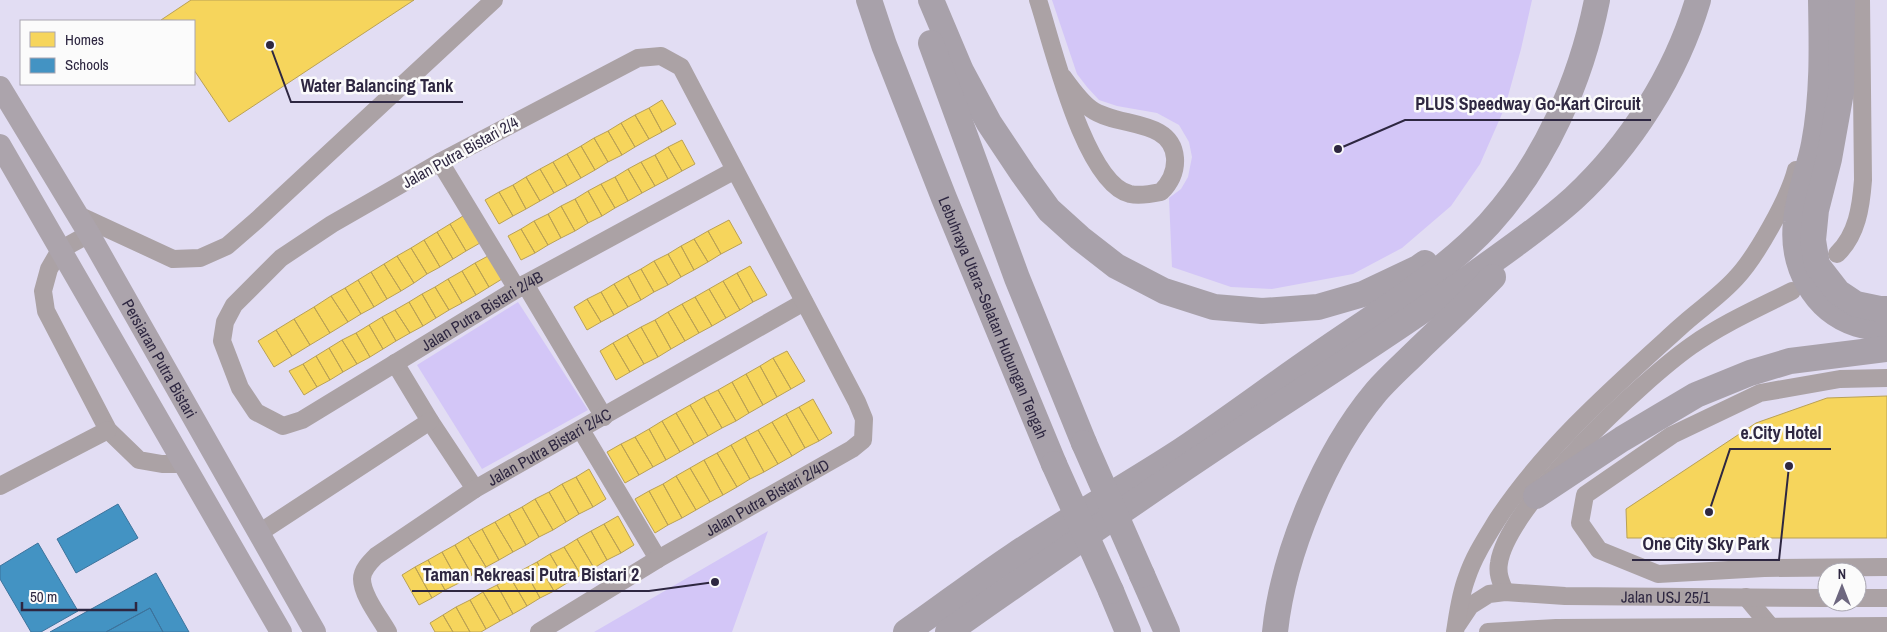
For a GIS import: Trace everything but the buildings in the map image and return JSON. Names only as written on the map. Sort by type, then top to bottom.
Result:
[{"type":"highway","name":"Lebuhraya Utara–Selatan Hubungan Tengah","points":[[869,0],[884,45],[937,180],[1054,464],[1128,632]]},
{"type":"highway","points":[[916,0],[1017,278],[1084,443],[1167,632]]},
{"type":"highway","points":[[931,0],[961,71],[989,123],[1050,210],[1080,238],[1116,266],[1164,291],[1214,307],[1262,311],[1318,307],[1363,294],[1418,268],[1472,230],[1489,224]]},
{"type":"highway","points":[[906,632],[1012,557],[1174,456],[1409,291],[1469,244],[1489,224],[1521,185],[1543,149],[1579,71],[1591,32],[1597,0]]},
{"type":"highway","points":[[948,632],[1182,470],[1422,312],[1533,232],[1575,197],[1612,158],[1644,114],[1671,68],[1693,18],[1698,0]]},
{"type":"highway","points":[[1821,0],[1822,71],[1819,101],[1814,144],[1796,220],[1794,246],[1800,268],[1810,287],[1822,301],[1838,315],[1858,324],[1887,329]]},
{"type":"highway","points":[[1842,0],[1840,92],[1829,159],[1816,210],[1813,240],[1817,266],[1838,292],[1856,304],[1887,309]]},
{"type":"highway","points":[[1275,632],[1283,586],[1305,518],[1319,484],[1356,421],[1376,393],[1518,251],[1533,232]]},
{"type":"highway","points":[[1536,496],[1622,439],[1696,396],[1750,373],[1790,361],[1887,348]]},
{"type":"main road","name":"Persiaran Putra Bistari","points":[[0,87],[84,225],[316,632]]},
{"type":"main road","name":"Persiaran Putra Bistari","points":[[0,145],[281,632]]},
{"type":"street","points":[[184,464],[162,464],[139,460],[108,430],[46,311],[43,290],[49,269],[60,250],[84,225],[173,259],[200,258],[227,246],[265,214],[494,0]]},
{"type":"street","points":[[1038,0],[1063,78],[1083,138],[1097,166],[1115,186],[1129,194],[1160,192],[1170,183],[1176,166],[1175,151],[1169,138],[1156,130],[1104,116],[1091,109],[1063,78]]},
{"type":"street","points":[[1456,629],[1460,598],[1467,575],[1482,544],[1524,482],[1552,450],[1650,354],[1735,280],[1748,264],[1766,233],[1795,176],[1805,133],[1811,88],[1816,0]]},
{"type":"street","points":[[1837,254],[1846,246],[1855,226],[1861,203],[1863,180],[1861,0]]},
{"type":"street","name":"Jalan Putra Bistari 2/4","points":[[240,388],[222,341],[225,322],[234,305],[281,258],[304,241],[440,162],[638,58],[652,56],[668,59],[681,67],[804,302]]},
{"type":"street","points":[[440,162],[604,417]]},
{"type":"street","name":"Jalan Putra Bistari 2/4B","points":[[240,388],[256,412],[283,426],[302,420],[521,286],[735,170]]},
{"type":"street","points":[[1505,592],[1499,578],[1499,563],[1504,546],[1515,525],[1536,496],[1572,455],[1660,371],[1693,345],[1792,291]]},
{"type":"street","name":"Jalan Putra Bistari 2/4C","points":[[388,632],[365,592],[362,578],[366,566],[376,556],[475,489],[804,302]]},
{"type":"street","name":"Jalan Putra Bistari 2/4D","points":[[539,632],[658,559],[852,449],[863,440],[864,419],[858,402],[804,302]]},
{"type":"street","points":[[395,363],[430,421],[475,489]]},
{"type":"street","points":[[1887,378],[1840,379],[1760,393],[1672,435],[1585,495],[1580,523],[1599,550],[1658,574],[1764,568],[1887,567]]},
{"type":"street","points":[[260,533],[430,421]]},
{"type":"street","points":[[0,486],[108,430]]},
{"type":"street","points":[[581,430],[658,559]]},
{"type":"street","points":[[1764,568],[1780,597]]},
{"type":"street","name":"Jalan USJ 25/1","points":[[1456,629],[1470,606],[1488,594],[1505,592],[1565,596],[1817,598]]},
{"type":"street","points":[[1746,596],[1771,627]]},
{"type":"street","points":[[1867,598],[1887,598]]},
{"type":"street","points":[[1488,632],[1887,626]]},
{"type":"shaded area","points":[[1052,0],[1532,0],[1505,107],[1480,164],[1451,206],[1402,248],[1353,274],[1272,289],[1231,287],[1172,267],[1169,198],[1181,189],[1188,177],[1192,157],[1189,142],[1179,125],[1157,113],[1117,106],[1099,100],[1077,74]]},
{"type":"shaded area","points":[[518,302],[588,410],[482,469],[417,365]]},
{"type":"shaded area","points":[[768,531],[732,632],[594,632]]},
{"type":"place","name":"Water Balancing Tank","points":[[270,45]]},
{"type":"place","name":"PLUS Speedway Go-Kart Circuit","points":[[1338,149]]},
{"type":"place","name":"One City Sky Park","points":[[1789,466]]},
{"type":"place","name":"e.City Hotel","points":[[1709,512]]},
{"type":"place","name":"Taman Rekreasi Putra Bistari 2","points":[[715,582]]}]
